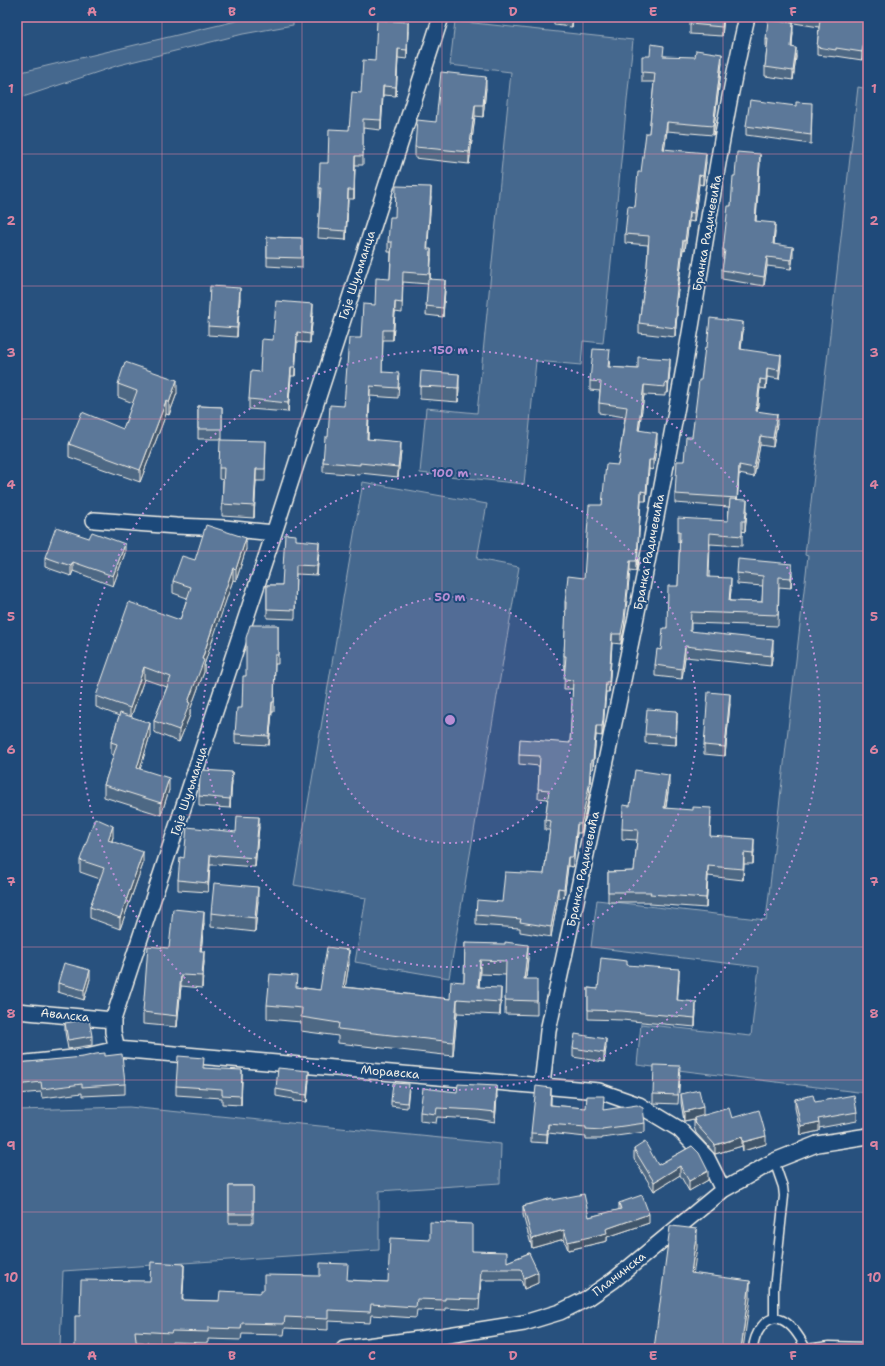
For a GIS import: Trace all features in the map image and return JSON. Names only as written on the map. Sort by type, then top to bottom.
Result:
[{"type":"street","name":"Гаје Шуљманца","points":[[117,1049],[113,1032],[113,1020],[274,533],[441,17]]},
{"type":"street","name":"Бранка Радичевића","points":[[542,1085],[548,1031],[634,626],[678,404],[723,135],[747,17]]},
{"type":"street","points":[[94,520],[225,528],[274,533]]},
{"type":"street","name":"Авалска","points":[[17,1011],[113,1020]]},
{"type":"street","name":"Моравска","points":[[17,1064],[82,1057],[117,1049],[598,1091],[639,1105],[679,1129],[707,1158],[723,1190]]},
{"type":"street","name":"Планинска","points":[[344,1349],[524,1323],[560,1312],[588,1298],[614,1280],[723,1190],[774,1161],[817,1144],[868,1136]]},
{"type":"lane","points":[[774,1161],[783,1187],[784,1196],[774,1289],[774,1318]]},
{"type":"lane","points":[[753,1349],[753,1340],[762,1326],[774,1318],[782,1320],[789,1325],[807,1349],[829,1346],[868,1348]]},
{"type":"shaded area","points":[[253,17],[293,17],[293,25],[243,34],[119,65],[17,99],[17,73]]},
{"type":"shaded area","points":[[455,21],[633,40],[603,343],[583,341],[581,365],[536,361],[524,484],[420,473],[426,408],[477,413],[511,72],[450,65]]},
{"type":"shaded area","points":[[858,87],[868,89],[868,1079],[866,1093],[637,1065],[641,1024],[751,1036],[759,967],[591,947],[597,900],[766,920],[808,556],[805,555]]},
{"type":"shaded area","points":[[363,482],[487,504],[477,559],[519,567],[449,978],[355,962],[366,898],[294,885]]},
{"type":"shaded area","points":[[129,1107],[501,1144],[500,1183],[379,1191],[379,1250],[63,1271],[60,1349],[17,1349],[17,1110]]},
{"type":"building","points":[[691,17],[723,17],[722,27],[690,24]]},
{"type":"building","points":[[806,17],[868,17],[862,52],[817,47],[820,19]]},
{"type":"building","points":[[377,20],[408,22],[407,50],[398,49],[396,87],[383,86],[381,120],[363,119],[363,156],[355,156],[354,190],[348,190],[346,231],[318,229],[321,188],[319,188],[320,163],[328,163],[329,129],[349,130],[352,92],[361,93],[363,60],[375,61]]},
{"type":"building","points":[[768,20],[793,23],[791,47],[796,48],[793,71],[765,67],[768,39],[766,39]]},
{"type":"building","points":[[651,44],[664,46],[663,56],[695,57],[696,50],[722,54],[713,126],[667,122],[663,149],[706,153],[703,176],[699,175],[694,213],[689,212],[685,241],[683,240],[675,306],[677,306],[675,328],[639,323],[647,266],[649,236],[625,234],[628,206],[635,207],[638,172],[641,172],[646,133],[649,133],[655,73],[642,72],[642,56],[650,56]]},
{"type":"building","points":[[441,72],[486,77],[483,105],[475,105],[469,152],[415,147],[417,120],[436,122]]},
{"type":"building","points":[[750,100],[796,106],[796,102],[812,103],[811,135],[746,126]]},
{"type":"building","points":[[737,152],[760,154],[755,221],[775,223],[773,244],[793,247],[791,260],[767,257],[764,277],[722,270],[728,206],[731,206],[733,176],[735,176]]},
{"type":"building","points":[[396,186],[431,187],[427,249],[431,249],[430,274],[403,272],[402,303],[395,302],[393,330],[383,330],[382,372],[399,373],[398,388],[370,386],[367,439],[401,442],[398,467],[360,463],[360,465],[323,462],[325,437],[328,437],[330,405],[344,406],[349,338],[361,338],[363,304],[375,305],[376,278],[390,279],[392,242],[388,242],[390,217],[395,217]]},
{"type":"building","points":[[267,237],[302,238],[302,258],[267,257]]},
{"type":"building","points":[[428,279],[445,280],[443,308],[426,306]]},
{"type":"building","points":[[210,286],[240,288],[237,328],[208,326]]},
{"type":"building","points":[[276,301],[313,304],[310,334],[297,332],[295,367],[291,367],[288,403],[249,399],[251,371],[260,372],[262,339],[273,340]]},
{"type":"building","points":[[710,318],[743,322],[740,349],[781,355],[779,370],[767,368],[766,380],[760,379],[756,411],[777,414],[773,438],[760,436],[754,468],[739,465],[737,498],[675,494],[677,461],[684,461],[686,437],[692,437],[699,380],[701,380],[705,347],[707,347]]},
{"type":"building","points":[[593,349],[610,350],[608,367],[638,369],[638,357],[670,359],[668,384],[665,383],[665,387],[644,385],[638,430],[657,433],[653,460],[649,460],[646,492],[641,491],[637,558],[636,561],[630,561],[621,634],[612,634],[609,682],[606,682],[602,726],[596,726],[593,760],[591,760],[589,786],[581,824],[577,824],[573,857],[568,857],[564,889],[558,888],[551,927],[520,922],[521,919],[476,915],[477,900],[502,902],[505,872],[544,874],[551,821],[545,820],[549,790],[538,789],[540,756],[519,755],[520,739],[570,743],[573,680],[564,679],[566,656],[564,656],[565,602],[568,576],[584,578],[589,505],[602,505],[606,464],[618,465],[627,407],[599,403],[601,382],[590,381]]},
{"type":"building","points":[[125,362],[177,380],[169,403],[166,401],[140,470],[69,444],[82,412],[123,429],[137,391],[118,384]]},
{"type":"building","points":[[421,371],[459,374],[458,388],[420,386]]},
{"type":"building","points":[[198,406],[222,407],[222,429],[198,429]]},
{"type":"building","points":[[220,440],[266,441],[265,469],[256,469],[254,506],[222,504],[224,468],[219,468]]},
{"type":"building","points":[[730,499],[747,500],[745,521],[742,521],[742,536],[710,533],[708,577],[731,578],[729,601],[762,602],[763,576],[737,573],[738,559],[792,564],[791,578],[779,577],[778,615],[691,612],[690,631],[773,640],[771,656],[685,646],[682,669],[655,665],[657,649],[661,650],[663,628],[667,628],[668,586],[678,586],[680,531],[678,531],[678,518],[728,521]]},
{"type":"building","points":[[206,525],[246,538],[236,569],[233,568],[202,659],[204,660],[188,702],[190,703],[179,730],[154,721],[171,677],[144,667],[130,708],[96,696],[129,602],[180,620],[191,587],[173,581],[182,556],[195,560]]},
{"type":"building","points":[[56,527],[89,538],[92,532],[125,544],[113,576],[73,562],[71,566],[45,557]]},
{"type":"building","points":[[285,534],[296,535],[296,540],[319,542],[317,566],[296,565],[295,610],[267,609],[267,585],[282,585]]},
{"type":"building","points":[[250,625],[278,625],[278,655],[275,655],[274,702],[272,702],[269,736],[235,734],[237,708],[242,708],[243,676],[246,676],[246,638]]},
{"type":"building","points":[[708,692],[730,694],[725,747],[704,745]]},
{"type":"building","points":[[647,709],[677,711],[676,736],[645,734]]},
{"type":"building","points":[[120,713],[150,723],[137,768],[169,778],[161,803],[104,785],[117,744],[111,742]]},
{"type":"building","points":[[202,770],[232,772],[230,799],[199,796],[200,776]]},
{"type":"building","points":[[635,770],[669,775],[664,808],[693,810],[693,807],[711,808],[710,836],[754,839],[753,854],[744,853],[743,869],[708,866],[706,898],[650,894],[651,892],[608,892],[608,872],[634,871],[638,830],[622,829],[623,805],[630,806]]},
{"type":"building","points":[[237,816],[259,817],[255,858],[210,855],[208,883],[178,880],[180,857],[184,858],[187,827],[236,832]]},
{"type":"building","points":[[95,818],[113,826],[108,840],[143,852],[120,918],[90,907],[104,868],[80,860]]},
{"type":"building","points":[[214,883],[258,887],[255,918],[211,913]]},
{"type":"building","points":[[173,909],[204,912],[200,951],[204,951],[202,976],[181,975],[177,1016],[143,1012],[148,946],[169,948]]},
{"type":"building","points":[[505,942],[528,945],[524,979],[537,979],[537,1001],[505,1000],[506,961],[480,960],[478,987],[501,988],[500,1002],[457,999],[453,1042],[338,1029],[339,1023],[301,1017],[302,1008],[267,1005],[270,974],[297,976],[296,987],[320,990],[327,947],[349,950],[343,987],[450,999],[451,981],[464,982],[465,943],[505,944]]},
{"type":"building","points":[[601,958],[627,961],[627,965],[679,969],[677,1000],[696,1002],[695,1018],[622,1011],[588,1010],[588,988],[598,989]]},
{"type":"building","points":[[64,963],[90,970],[84,990],[58,983]]},
{"type":"building","points":[[89,1019],[92,1036],[68,1040],[65,1023]]},
{"type":"building","points":[[575,1034],[606,1039],[604,1053],[573,1048]]},
{"type":"building","points":[[105,1053],[105,1056],[122,1054],[125,1084],[82,1087],[82,1084],[42,1089],[41,1082],[17,1085],[17,1063],[83,1057]]},
{"type":"building","points":[[178,1056],[204,1058],[203,1068],[242,1070],[241,1096],[222,1095],[222,1089],[176,1086]]},
{"type":"building","points":[[654,1065],[680,1066],[678,1095],[653,1094]]},
{"type":"building","points":[[278,1068],[309,1071],[307,1095],[276,1089]]},
{"type":"building","points":[[393,1083],[409,1084],[407,1103],[391,1101]]},
{"type":"building","points":[[458,1084],[497,1086],[495,1112],[437,1108],[436,1114],[420,1112],[423,1088],[457,1092]]},
{"type":"building","points":[[536,1086],[551,1088],[550,1105],[586,1108],[587,1096],[604,1096],[603,1110],[637,1105],[643,1108],[645,1123],[602,1130],[586,1129],[586,1127],[548,1124],[547,1134],[531,1133]]},
{"type":"building","points":[[699,1090],[703,1107],[684,1112],[681,1094]]},
{"type":"building","points":[[813,1095],[815,1102],[854,1095],[857,1112],[818,1119],[819,1122],[801,1126],[795,1099]]},
{"type":"building","points":[[729,1108],[732,1118],[759,1110],[766,1136],[743,1142],[742,1137],[715,1145],[696,1124],[694,1118]]},
{"type":"building","points":[[645,1142],[658,1165],[692,1146],[699,1153],[708,1171],[689,1181],[680,1166],[654,1182],[634,1149]]},
{"type":"building","points":[[229,1186],[253,1186],[253,1214],[229,1214]]},
{"type":"building","points":[[584,1194],[589,1217],[621,1209],[619,1203],[642,1195],[649,1214],[606,1229],[607,1233],[568,1242],[564,1230],[532,1239],[523,1206],[552,1198],[552,1200]]},
{"type":"building","points":[[430,1222],[472,1224],[472,1251],[507,1252],[507,1262],[529,1253],[538,1272],[524,1278],[521,1269],[481,1269],[479,1299],[417,1299],[416,1307],[371,1304],[370,1312],[328,1310],[328,1319],[285,1317],[284,1324],[242,1323],[241,1329],[208,1328],[208,1332],[172,1331],[171,1333],[135,1331],[137,1349],[75,1349],[75,1316],[80,1316],[81,1280],[150,1281],[151,1262],[184,1264],[182,1300],[219,1301],[220,1291],[261,1293],[261,1290],[264,1290],[264,1275],[320,1276],[320,1263],[348,1264],[347,1280],[388,1282],[390,1238],[430,1240]]},
{"type":"building","points":[[670,1227],[697,1229],[691,1273],[750,1281],[741,1349],[654,1349]]},
{"type":"building","points":[[458,1343],[482,1347],[482,1349],[457,1349]]},
{"type":"building","points":[[437,1345],[457,1349],[436,1349]]}]
